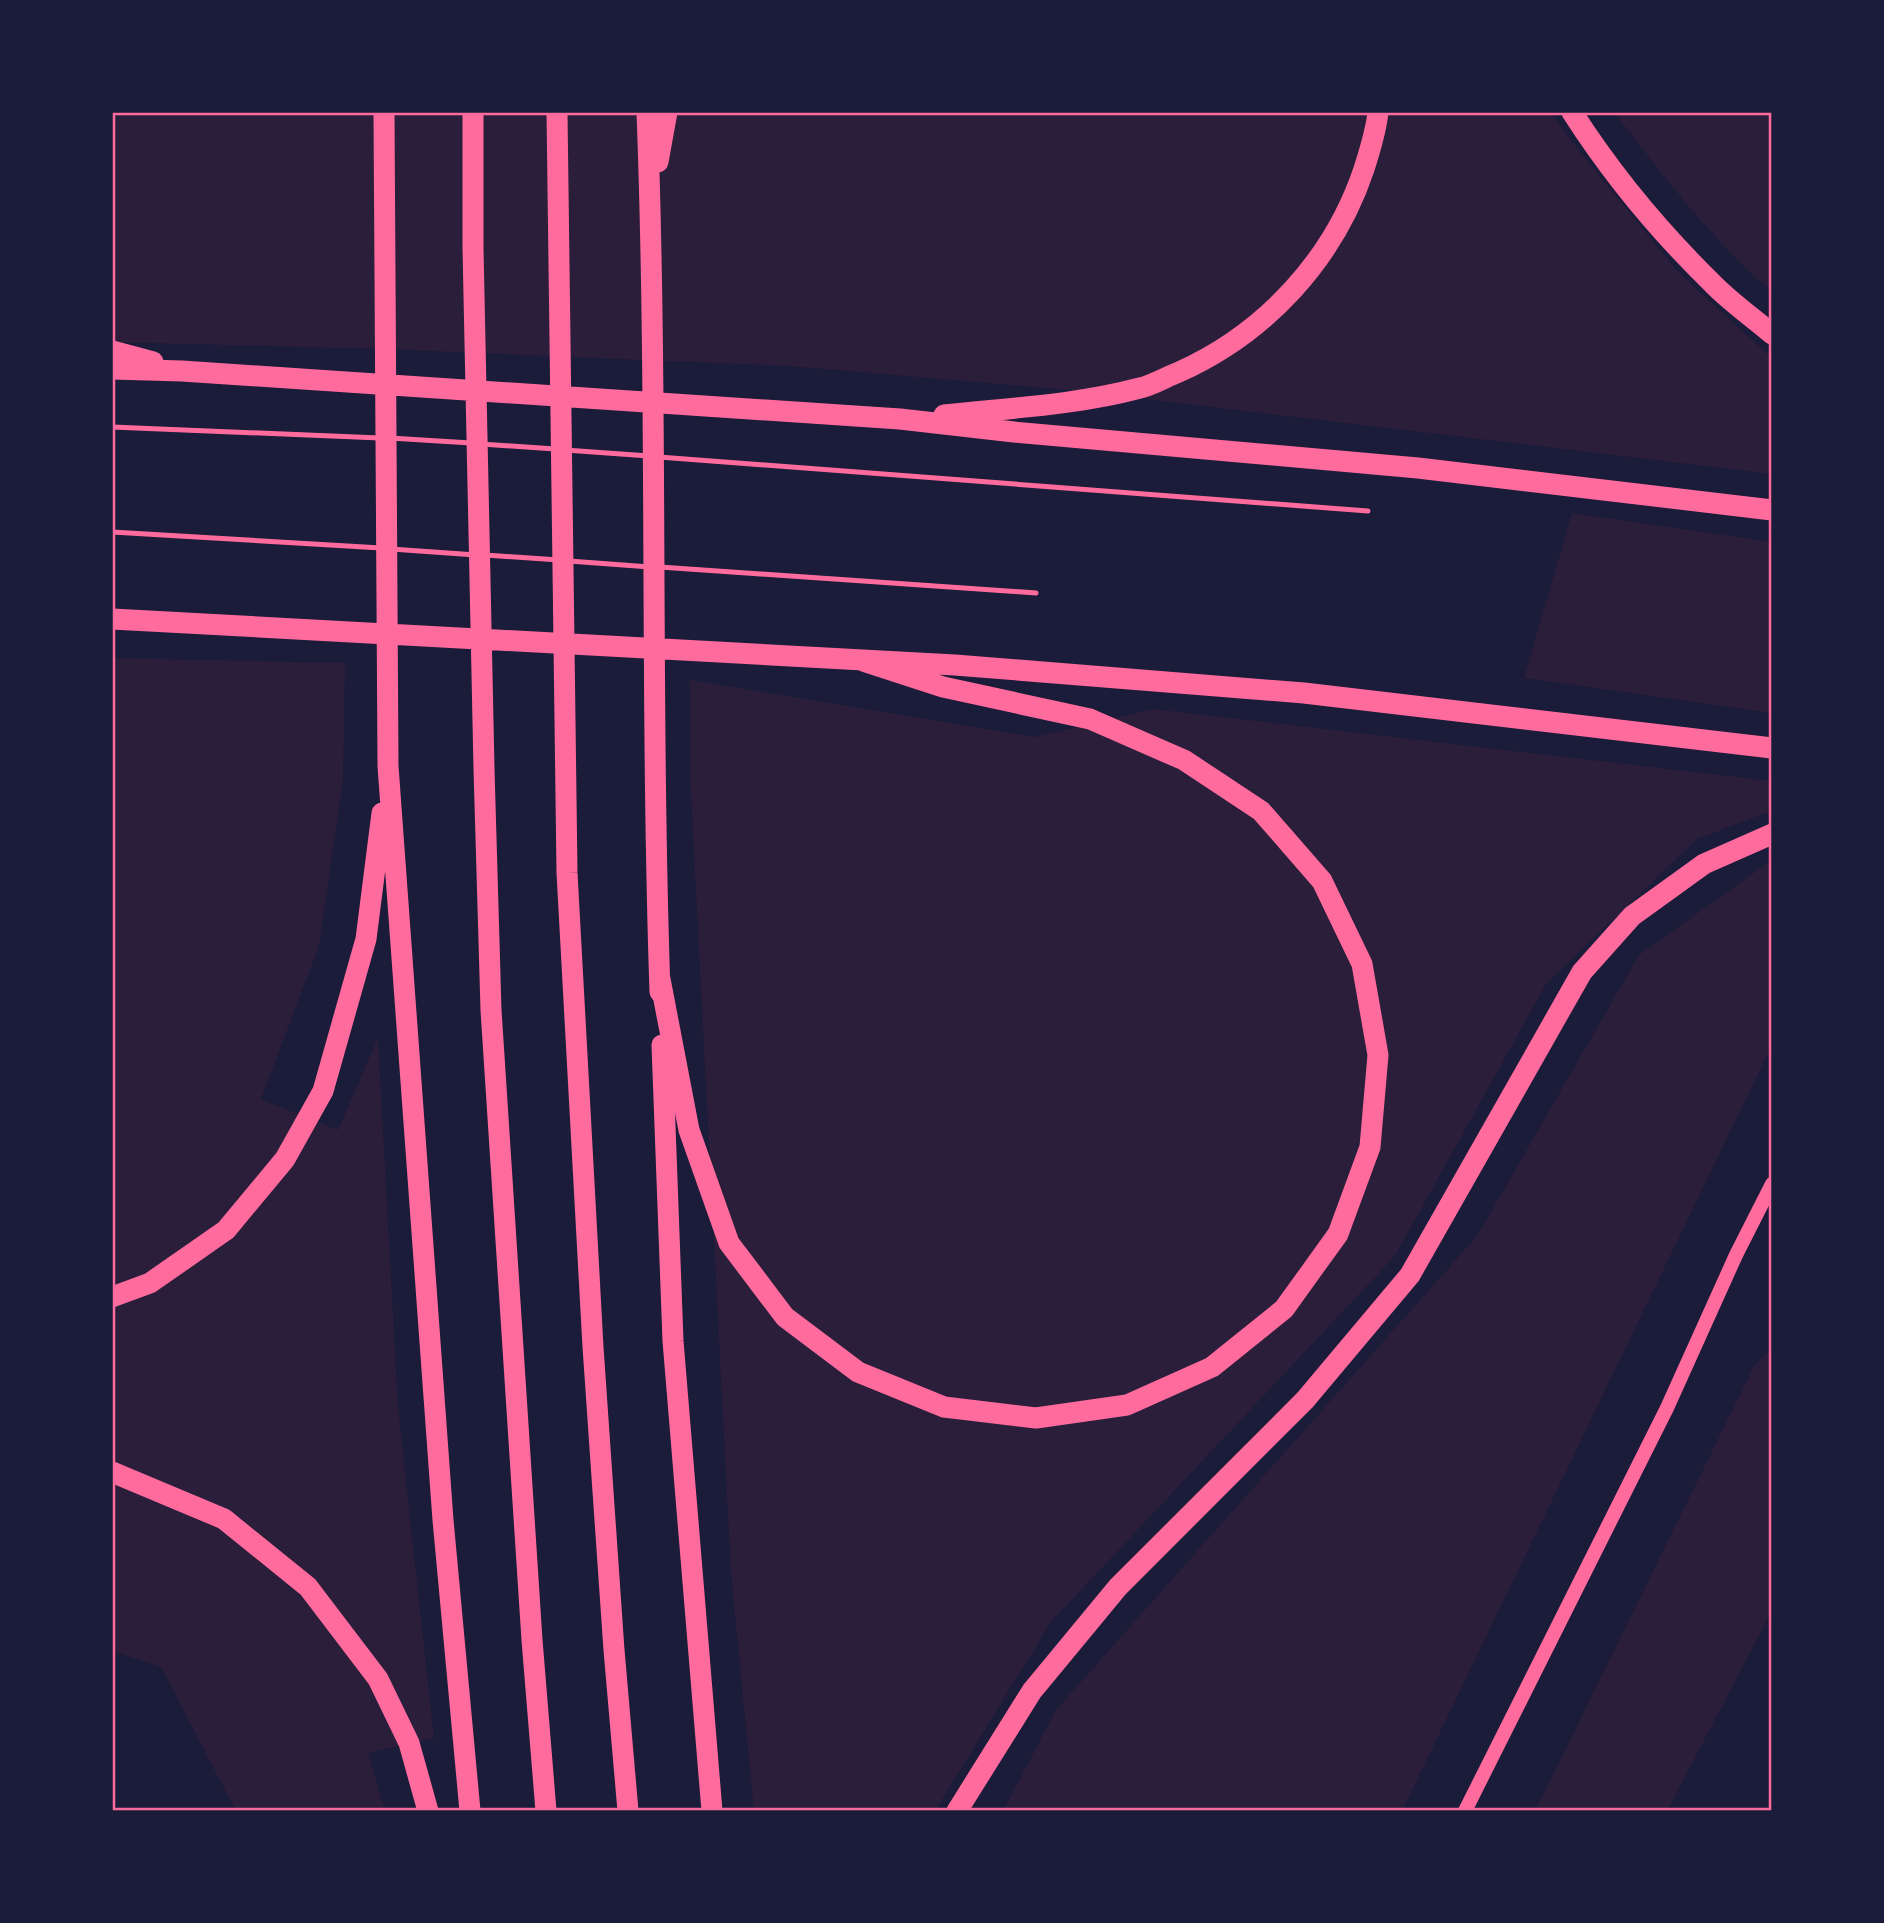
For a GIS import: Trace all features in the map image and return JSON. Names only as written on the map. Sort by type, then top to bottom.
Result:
[{"type":"highway","points":[[384,112],[388,766],[443,1520],[470,1811]]},
{"type":"highway","points":[[473,112],[473,248],[484,769],[494,1064],[528,1585],[546,1811]]},
{"type":"highway","points":[[557,112],[567,873],[593,1347],[628,1811]]},
{"type":"highway","points":[[647,112],[652,258],[655,775],[673,1341],[712,1811]]},
{"type":"highway","points":[[651,202],[667,112]]},
{"type":"highway","points":[[900,419],[1072,403],[1143,388],[1210,358],[1268,316],[1318,262],[1354,199],[1377,130],[1378,112]]},
{"type":"highway","points":[[1572,112],[1589,139],[1646,211],[1712,284],[1772,334]]},
{"type":"highway","points":[[112,351],[181,371]]},
{"type":"highway","points":[[112,369],[181,371],[900,419],[1014,432],[1418,468],[1772,510]]},
{"type":"highway","points":[[112,619],[955,665],[1304,692],[1772,748]]},
{"type":"highway","points":[[660,979],[689,1130],[729,1243],[785,1317],[795,1325],[858,1372],[944,1407],[1035,1418],[1127,1405],[1212,1367],[1284,1309],[1338,1234],[1370,1147],[1378,1055],[1362,964],[1322,881],[1261,811],[1184,760],[1090,719],[943,687],[863,661]]},
{"type":"highway","points":[[112,1297],[150,1283],[226,1230],[285,1159],[323,1091],[366,939],[388,766]]},
{"type":"highway","points":[[957,1811],[1032,1691],[1118,1587],[1305,1400],[1410,1275],[1582,972],[1632,916],[1704,864],[1772,834]]},
{"type":"highway","points":[[112,1472],[223,1519],[308,1587],[378,1679],[409,1743],[428,1811]]},
{"type":"main road","points":[[1465,1811],[1667,1408],[1736,1255],[1772,1184]]},
{"type":"lane","points":[[112,427],[433,440],[1368,511]]},
{"type":"lane","points":[[112,532],[286,541],[1036,593]]},
{"type":"shaded area","points":[[112,112],[1551,112],[1576,147],[1679,273],[1772,358],[1772,474],[1070,390],[789,366],[383,349],[112,342]]},
{"type":"shaded area","points":[[1614,112],[1772,112],[1772,292],[1708,229]]},
{"type":"shaded area","points":[[1572,513],[1772,542],[1772,713],[1524,678]]},
{"type":"shaded area","points":[[112,658],[345,663],[343,781],[319,946],[261,1099],[338,1130],[378,1038],[398,1407],[434,1738],[368,1753],[385,1811],[236,1811],[161,1667],[112,1651]]},
{"type":"shaded area","points":[[690,680],[1035,737],[1153,709],[1772,781],[1772,811],[1697,839],[1546,984],[1395,1256],[1051,1622],[935,1811],[754,1811],[731,1573],[690,775]]},
{"type":"shaded area","points":[[1772,862],[1772,1045],[1402,1811],[1003,1811],[1056,1710],[1477,1236],[1639,955]]},
{"type":"shaded area","points":[[1772,1349],[1772,1611],[1667,1811],[1535,1811],[1754,1366]]}]
